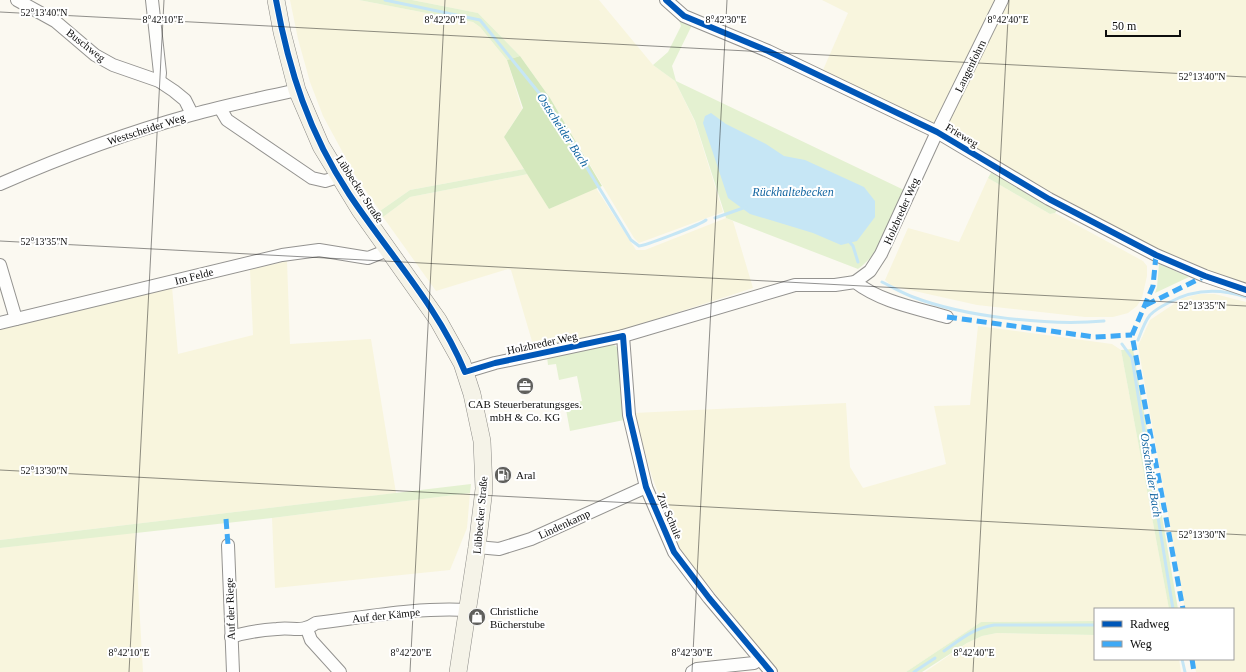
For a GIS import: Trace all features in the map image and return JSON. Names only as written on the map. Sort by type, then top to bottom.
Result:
[{"type":"main road","name":"Lübbecker Straße","points":[[276,0],[282,32],[297,90],[321,146],[338,177],[438,320],[453,345],[465,372],[482,441],[484,468],[483,505],[478,547],[458,672]]},
{"type":"street","name":"Buschweg","points":[[17,0],[55,21],[95,55],[113,65],[159,81],[185,100],[192,114]]},
{"type":"street","points":[[152,0],[160,72],[159,81]]},
{"type":"street","name":"Frieweg","points":[[666,0],[684,16],[768,51],[937,132],[1049,200],[1156,256],[1205,276],[1246,290]]},
{"type":"street","name":"Langenfohrn","points":[[937,132],[1002,0]]},
{"type":"street","name":"Westscheider Weg","points":[[0,184],[44,165],[113,139],[192,114],[297,90]]},
{"type":"street","points":[[220,108],[227,120],[312,178],[324,180],[338,177]]},
{"type":"street","name":"Holzbreder Weg","points":[[465,372],[495,363],[623,336],[795,285],[855,282],[870,272],[881,254],[937,132]]},
{"type":"street","name":"Im Felde","points":[[0,323],[282,255],[319,250],[368,258],[388,250]]},
{"type":"street","points":[[0,265],[16,319]]},
{"type":"street","points":[[855,282],[864,290],[896,302],[947,317]]},
{"type":"street","name":"Zur Schule","points":[[623,336],[629,415],[646,487],[674,552],[682,564],[771,672]]},
{"type":"street","name":"Lindenkamp","points":[[478,547],[499,549],[531,539],[565,525],[625,495],[646,487]]},
{"type":"street","name":"Auf der Riege","points":[[228,546],[233,672]]},
{"type":"street","name":"Auf der Kämpe","points":[[231,637],[245,633],[279,628],[307,629],[316,623],[331,621],[446,609],[468,610]]},
{"type":"street","points":[[307,629],[311,640],[340,672]]},
{"type":"street","points":[[692,672],[698,669],[754,663],[759,659]]},
{"type":"shaded area","points":[[290,0],[359,0],[473,22],[480,27],[507,60],[522,109],[504,137],[524,169],[410,190],[380,211],[355,175],[323,116],[310,82],[298,39]]},
{"type":"shaded area","points":[[412,0],[599,0],[653,65],[675,81],[695,122],[723,212],[639,243],[634,238],[550,98],[520,56],[478,13]]},
{"type":"shaded area","points":[[822,0],[995,0],[935,126],[823,70],[848,13]]},
{"type":"shaded area","points":[[1005,0],[1246,0],[1246,285],[1165,255],[1051,194],[942,129]]},
{"type":"shaded area","points":[[528,174],[549,209],[596,188],[636,250],[645,250],[726,218],[733,221],[753,288],[629,328],[534,348],[511,270],[508,269],[436,291],[383,217],[410,197]]},
{"type":"shaded area","points":[[988,178],[1050,214],[1055,213],[1143,261],[1147,266],[1147,276],[1142,298],[1137,306],[1128,313],[1113,317],[1085,317],[977,305],[892,286],[885,280],[908,228],[959,242]]},
{"type":"shaded area","points":[[287,261],[290,344],[371,339],[396,493],[0,540],[0,327],[172,287],[178,354],[253,335],[250,270]]},
{"type":"shaded area","points":[[1199,294],[1215,294],[1246,302],[1246,672],[1196,672],[1194,660],[1234,660],[1234,608],[1185,608],[1138,346],[1150,320],[1183,298]]},
{"type":"shaded area","points":[[978,326],[1112,344],[1121,350],[1169,608],[1094,608],[1094,621],[981,622],[906,672],[776,672],[736,619],[682,553],[652,477],[634,413],[846,403],[850,467],[863,488],[946,464],[934,406],[970,405]]},
{"type":"shaded area","points":[[470,493],[467,528],[450,570],[275,588],[272,518]]},
{"type":"shaded area","points":[[135,532],[143,672],[0,672],[0,548]]},
{"type":"shaded area","points":[[997,633],[1094,635],[1094,660],[1179,660],[1181,672],[925,672],[967,643],[982,636]]},
{"type":"green space","points":[[359,0],[412,0],[478,13],[520,56],[507,60],[480,27],[473,22]]},
{"type":"green space","points":[[678,17],[692,25],[672,66],[676,81],[904,190],[886,233],[867,262],[858,269],[726,218],[695,121],[675,81],[653,65],[668,52],[681,26]]},
{"type":"green space","points":[[520,56],[550,98],[602,186],[549,209],[504,137],[523,108],[507,60]]},
{"type":"green space","points":[[524,169],[528,174],[410,197],[383,217],[380,211],[410,190]]},
{"type":"green space","points":[[993,169],[1057,210],[1055,213],[1050,214],[988,178]]},
{"type":"green space","points":[[1159,264],[1189,277],[1155,293]]},
{"type":"green space","points":[[613,344],[619,349],[624,420],[570,431],[565,404],[582,401],[577,376],[559,380],[556,364],[548,365],[547,357]]},
{"type":"green space","points":[[1133,349],[1178,608],[1169,608],[1121,350]]},
{"type":"green space","points":[[471,484],[470,493],[272,518],[0,548],[0,540]]},
{"type":"green space","points":[[1094,621],[1094,635],[997,633],[982,636],[967,643],[922,672],[906,672],[981,622]]},
{"type":"water","name":"Rückhaltebecken","points":[[711,113],[726,124],[766,144],[784,156],[805,160],[864,187],[875,201],[875,217],[857,241],[841,245],[813,233],[750,214],[728,198],[703,123],[705,116]]},
{"type":"waterway","name":"Ostscheider Bach","points":[[385,0],[480,20],[548,104],[631,240],[639,246],[672,235],[706,220]]},
{"type":"waterway","name":"Ostscheider Bach","points":[[715,218],[746,207]]},
{"type":"waterway","name":"Ostscheider Bach","points":[[848,240],[853,246],[858,262]]},
{"type":"waterway","name":"Ostscheider Bach","points":[[882,282],[901,292],[934,304],[982,315],[1033,321],[1104,321]]},
{"type":"waterway","points":[[1138,340],[1150,315],[1154,311],[1177,298],[1206,291],[1226,292],[1246,297]]},
{"type":"waterway","name":"Ostscheider Bach","points":[[1122,344],[1132,358],[1173,608]]},
{"type":"waterway","points":[[944,651],[974,631],[987,626],[1094,625]]},
{"type":"waterway","points":[[914,672],[935,658]]},
{"type":"waterway","name":"Ostscheider Bach","points":[[1182,660],[1185,672]]},
{"type":"marked path","points":[[1156,255],[1153,286],[1132,335],[1183,608]]},
{"type":"marked path","points":[[1146,305],[1205,276]]},
{"type":"marked path","points":[[947,317],[1095,337],[1132,335]]},
{"type":"marked path","points":[[226,519],[228,545]]},
{"type":"marked path","points":[[1192,660],[1194,672]]},
{"type":"cycle path","points":[[276,0],[287,52],[294,76],[302,101],[323,148],[349,194],[427,302],[454,348],[465,372],[495,363],[623,336],[629,415],[646,487],[674,552],[709,598],[771,672]]},
{"type":"cycle path","points":[[666,0],[684,16],[768,51],[937,132],[1049,199],[1156,255],[1205,276],[1246,290]]},
{"type":"place","name":"CAB Steuerberatungsges. mbH & Co. KG","points":[[525,386]]},
{"type":"place","name":"Aral","points":[[503,475]]},
{"type":"place","name":"Christliche Bücherstube","points":[[477,617]]}]
